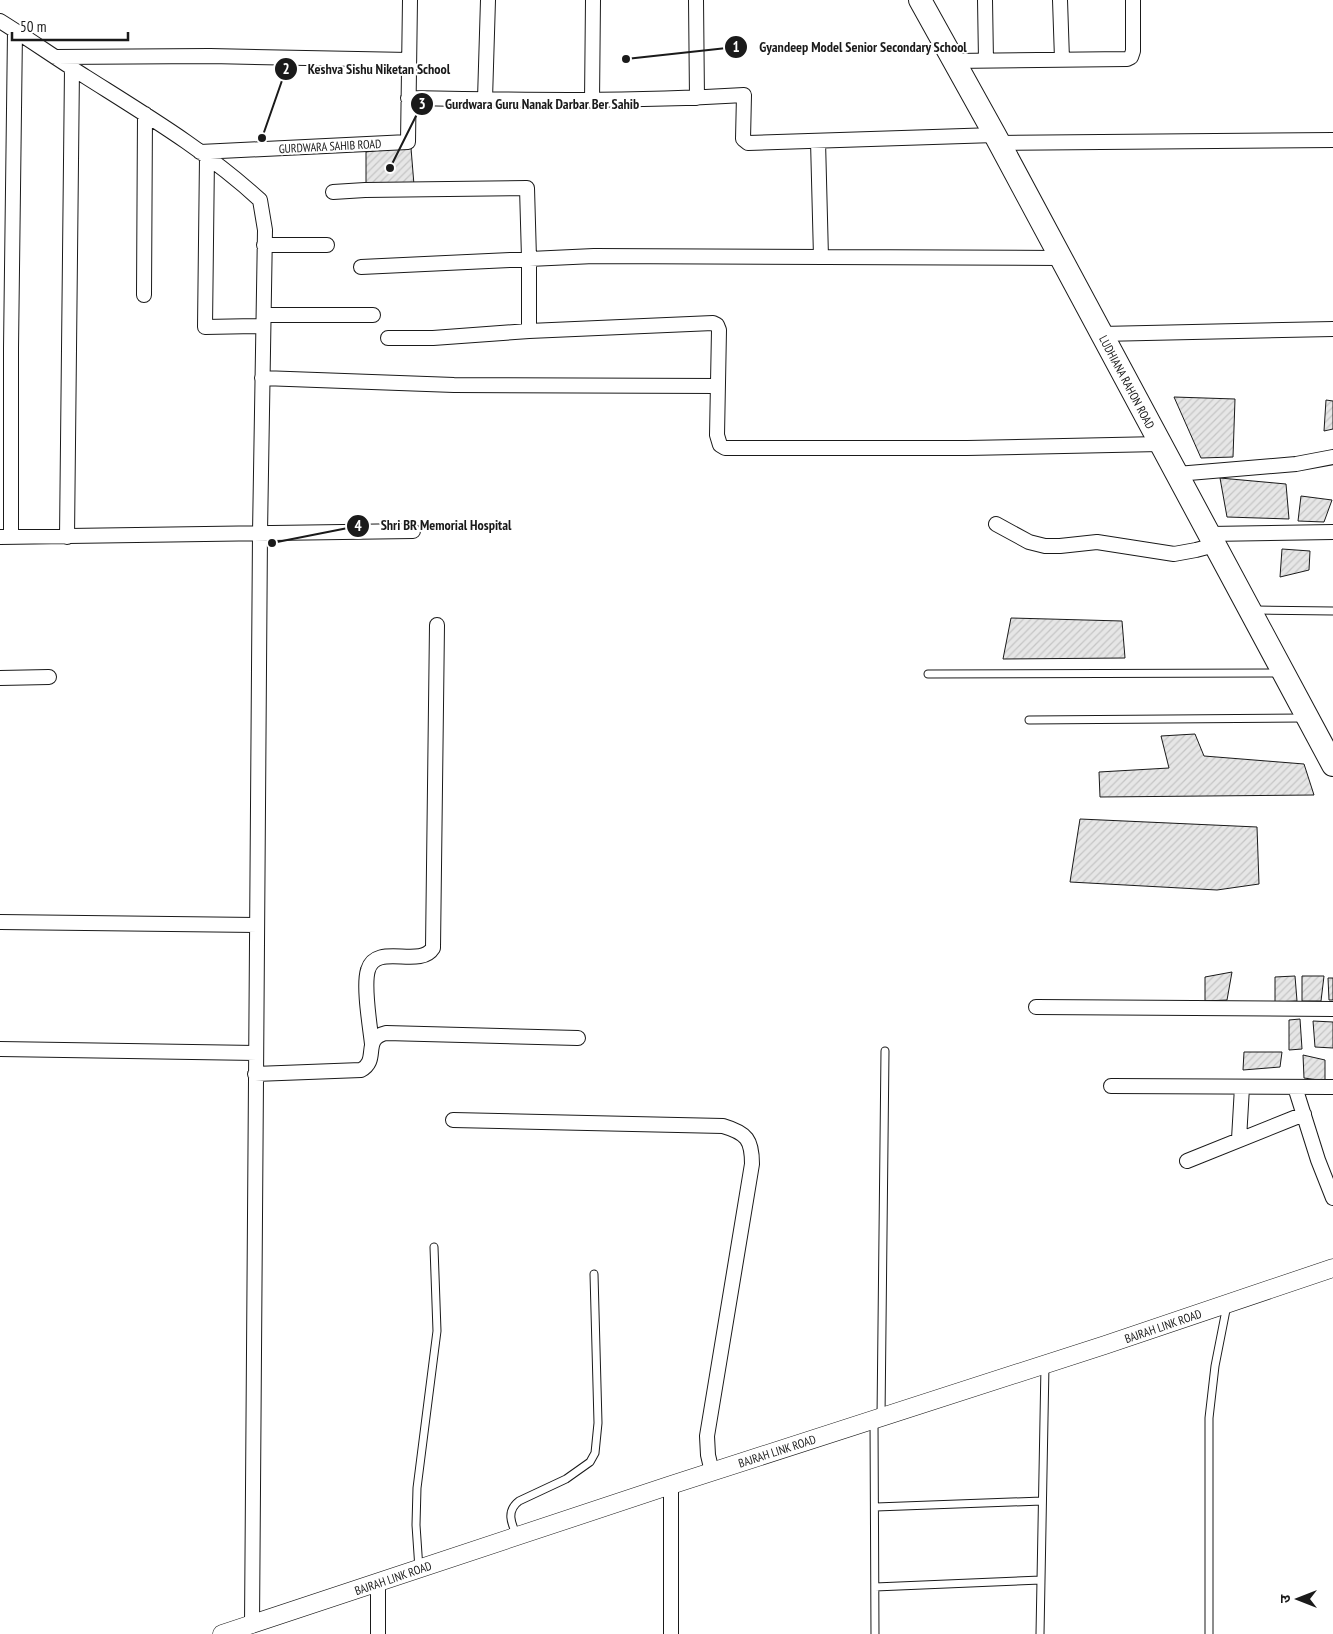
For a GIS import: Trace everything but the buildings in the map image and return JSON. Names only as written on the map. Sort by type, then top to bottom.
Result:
[{"type":"main road","name":"LUDHIANA RAHON ROAD","points":[[920,0],[997,139],[1333,765]]},
{"type":"street","name":"GURDWARA SAHIB ROAD","points":[[203,154],[408,142],[410,0]]},
{"type":"street","points":[[485,99],[488,0]]},
{"type":"street","points":[[592,100],[593,0]]},
{"type":"street","points":[[696,0],[697,98]]},
{"type":"street","points":[[985,0],[986,60]]},
{"type":"street","points":[[1060,0],[1062,60]]},
{"type":"street","points":[[953,61],[1120,60],[1130,57],[1133,51],[1134,0]]},
{"type":"street","points":[[0,21],[146,114],[240,182],[260,200],[265,230],[260,534],[252,1625]]},
{"type":"street","points":[[15,31],[7,149],[11,348],[6,537],[413,531]]},
{"type":"street","points":[[55,57],[210,56],[409,60]]},
{"type":"street","points":[[67,537],[72,68]]},
{"type":"street","points":[[408,98],[592,100],[744,95],[743,139],[748,143],[997,139],[1333,140]]},
{"type":"street","points":[[144,295],[146,114]]},
{"type":"street","points":[[818,141],[821,257]]},
{"type":"street","points":[[203,154],[205,327],[263,321],[373,315]]},
{"type":"street","points":[[333,192],[526,188],[529,258],[529,331]]},
{"type":"street","points":[[264,245],[327,245]]},
{"type":"street","points":[[361,267],[594,256],[1061,258]]},
{"type":"street","points":[[388,338],[433,338],[529,331],[713,323],[717,325],[719,330],[717,435],[720,445],[725,448],[967,448],[1160,444]]},
{"type":"street","points":[[1101,334],[1333,329]]},
{"type":"street","points":[[262,378],[454,385],[718,386]]},
{"type":"street","points":[[1177,474],[1296,464],[1333,457]]},
{"type":"street","points":[[996,524],[1029,542],[1045,546],[1097,542],[1174,554],[1196,550],[1212,539],[1333,532]]},
{"type":"street","points":[[255,1074],[362,1070],[370,1063],[372,1044],[367,978],[371,962],[383,957],[418,957],[430,952],[433,948],[437,625]]},
{"type":"street","points":[[0,678],[49,677]]},
{"type":"street","points":[[0,922],[257,925]]},
{"type":"street","points":[[1036,1007],[1333,1009]]},
{"type":"street","points":[[372,1044],[379,1035],[393,1033],[578,1038]]},
{"type":"street","points":[[0,1049],[256,1052]]},
{"type":"street","points":[[1111,1086],[1333,1087]]},
{"type":"street","points":[[1239,1139],[1242,1087]]},
{"type":"street","points":[[1295,1087],[1328,1173],[1333,1198]]},
{"type":"street","points":[[1187,1161],[1304,1114]]},
{"type":"street","points":[[453,1120],[723,1126],[737,1130],[748,1139],[752,1148],[752,1164],[707,1436],[708,1455],[712,1472]]},
{"type":"street","name":"BAJRAH LINK ROAD","points":[[222,1634],[672,1485],[1044,1365],[1333,1268]]},
{"type":"street","points":[[671,1634],[672,1485]]},
{"type":"street","points":[[378,1583],[378,1634]]},
{"type":"lane","points":[[1250,610],[1333,612]]},
{"type":"lane","points":[[928,674],[1284,673]]},
{"type":"lane","points":[[1029,720],[1308,718]]},
{"type":"lane","points":[[875,1634],[885,1051]]},
{"type":"lane","points":[[419,1569],[416,1488],[437,1331],[434,1247]]},
{"type":"lane","points":[[518,1536],[511,1518],[510,1511],[513,1506],[519,1501],[566,1480],[590,1462],[595,1453],[598,1423],[594,1274]]},
{"type":"lane","points":[[1209,1634],[1209,1418],[1215,1366],[1227,1304]]},
{"type":"lane","points":[[1040,1634],[1044,1365]]},
{"type":"lane","points":[[876,1507],[1042,1502]]},
{"type":"lane","points":[[875,1587],[1041,1580]]},
{"type":"place","name":"Gyandeep Model Senior Secondary School","points":[[626,59]]},
{"type":"place","name":"Keshva Sishu Niketan School","points":[[262,138]]},
{"type":"place","name":"Gurdwara Guru Nanak Darbar Ber Sahib","points":[[390,168]]},
{"type":"place","name":"Shri BR Memorial Hospital","points":[[272,543]]}]
